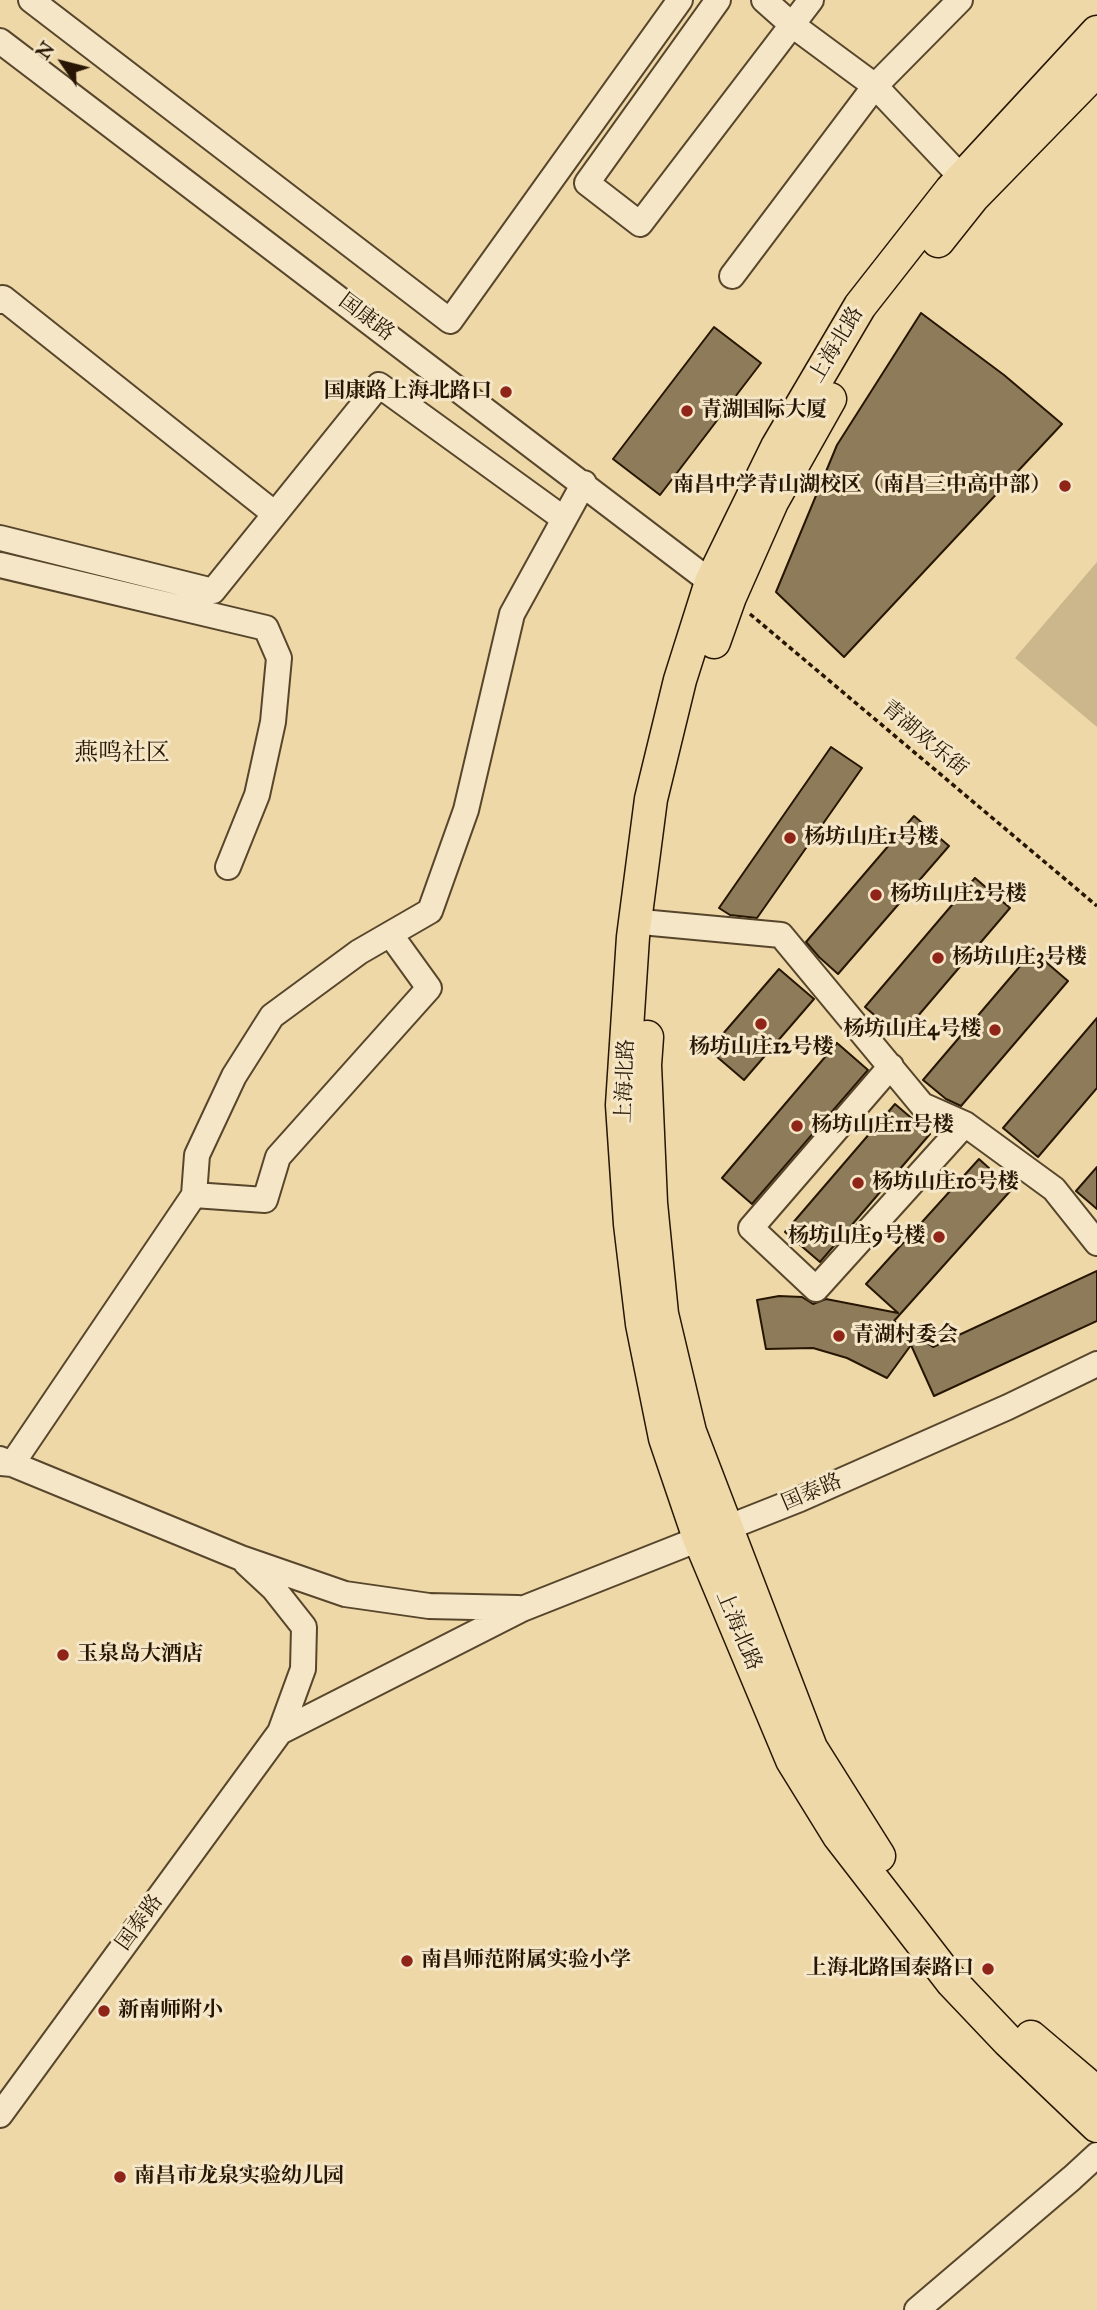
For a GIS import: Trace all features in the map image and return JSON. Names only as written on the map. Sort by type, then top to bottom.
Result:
[{"type":"main road","name":"上海北路","points":[[1097,32],[962,178],[860,306],[777,447],[721,589],[680,680],[652,799],[633,937],[622,1105],[642,1324],[666,1438],[713,1533],[811,1748],[867,1841],[934,1933],[1028,2034],[1097,2093]]},
{"type":"main road","name":"上海北路","points":[[1097,70],[973,197],[876,319],[721,589],[707,665],[673,800],[652,923],[645,1065],[651,1203],[662,1314],[713,1533],[792,1760],[839,1836],[952,1982],[1008,2041],[1097,2126]]},
{"type":"street","points":[[31,0],[450,321],[680,0]]},
{"type":"street","points":[[718,0],[587,183],[640,224],[811,0]]},
{"type":"street","points":[[764,0],[791,24],[875,86],[962,178]]},
{"type":"street","points":[[732,275],[875,86],[960,0]]},
{"type":"street","name":"国康路","points":[[0,41],[721,589]]},
{"type":"street","points":[[0,300],[3,298],[275,514]]},
{"type":"street","points":[[0,538],[213,591],[379,385],[564,519]]},
{"type":"street","points":[[4,1462],[194,1195],[197,1155],[234,1076],[272,1016],[359,952],[430,911],[466,810],[512,614],[583,483]]},
{"type":"street","points":[[0,565],[266,628],[279,658],[273,722],[257,795],[228,867]]},
{"type":"street","points":[[652,923],[781,936],[922,1105],[965,1124],[1054,1189],[1097,1243]]},
{"type":"street","points":[[194,1195],[265,1200],[278,1157],[429,988],[390,934]]},
{"type":"street","points":[[891,1066],[751,1228],[816,1289],[965,1124]]},
{"type":"street","name":"国泰路","points":[[280,1732],[522,1609],[800,1499],[996,1413],[1097,1364]]},
{"type":"street","name":"国泰路","points":[[4,1462],[241,1558],[345,1594],[429,1606],[522,1609]]},
{"type":"street","name":"国泰路","points":[[0,2115],[280,1732],[303,1669],[304,1627],[274,1589],[241,1558]]},
{"type":"street","points":[[917,2310],[1097,2155]]},
{"type":"path","name":"青湖欢乐街","points":[[721,589],[1097,906]]},
{"type":"shaded area","points":[[1097,562],[1097,727],[1015,658]]},
{"type":"building","points":[[921,313],[1004,375],[1062,424],[844,657],[776,592],[837,445]]},
{"type":"building","name":"青湖国际大厦","points":[[714,327],[761,363],[660,495],[613,459]]},
{"type":"building","name":"杨坊山庄1号楼","points":[[831,747],[862,768],[757,918],[730,915],[719,908]]},
{"type":"building","name":"杨坊山庄2号楼","points":[[914,816],[949,846],[838,974],[806,942]]},
{"type":"building","name":"杨坊山庄3号楼","points":[[975,878],[1010,908],[900,1037],[865,1007]]},
{"type":"building","name":"杨坊山庄4号楼","points":[[1033,951],[1068,981],[961,1106],[946,1099],[923,1080]]},
{"type":"building","name":"杨坊山庄12号楼","points":[[779,969],[814,999],[744,1080],[709,1050]]},
{"type":"building","points":[[1097,1018],[1097,1088],[1038,1157],[1003,1128]]},
{"type":"building","name":"杨坊山庄11号楼","points":[[837,1043],[868,1070],[752,1204],[722,1178]]},
{"type":"building","name":"杨坊山庄10号楼","points":[[895,1104],[930,1134],[820,1262],[785,1232]]},
{"type":"building","points":[[979,1159],[1012,1189],[894,1321],[933,1347],[1097,1271],[1097,1321],[934,1396],[911,1345],[887,1378],[847,1358],[813,1348],[766,1349],[757,1300],[779,1296],[802,1297],[813,1304],[826,1299],[898,1313],[866,1284]]},
{"type":"building","points":[[1097,1167],[1097,1209],[1076,1191]]},
{"type":"place","name":"国康路上海北路口","points":[[506,392]]},
{"type":"place","name":"青湖国际大厦","points":[[687,411]]},
{"type":"place","name":"南昌中学青山湖校区（南昌三中高中部）","points":[[1065,486]]},
{"type":"place","name":"杨坊山庄1号楼","points":[[790,838]]},
{"type":"place","name":"杨坊山庄2号楼","points":[[876,895]]},
{"type":"place","name":"杨坊山庄3号楼","points":[[938,958]]},
{"type":"place","name":"杨坊山庄12号楼","points":[[761,1024]]},
{"type":"place","name":"杨坊山庄4号楼","points":[[995,1030]]},
{"type":"place","name":"杨坊山庄11号楼","points":[[797,1126]]},
{"type":"place","name":"杨坊山庄10号楼","points":[[858,1183]]},
{"type":"place","name":"杨坊山庄9号楼","points":[[939,1237]]},
{"type":"place","name":"青湖村委会","points":[[839,1336]]},
{"type":"place","name":"玉泉岛大酒店","points":[[63,1655]]},
{"type":"place","name":"南昌师范附属实验小学","points":[[407,1961]]},
{"type":"place","name":"上海北路国泰路口","points":[[988,1969]]},
{"type":"place","name":"新南师附小","points":[[104,2011]]},
{"type":"place","name":"南昌市龙泉实验幼儿园","points":[[120,2177]]},
{"type":"district","name":"燕鸣社区","points":[[122,754]]}]
